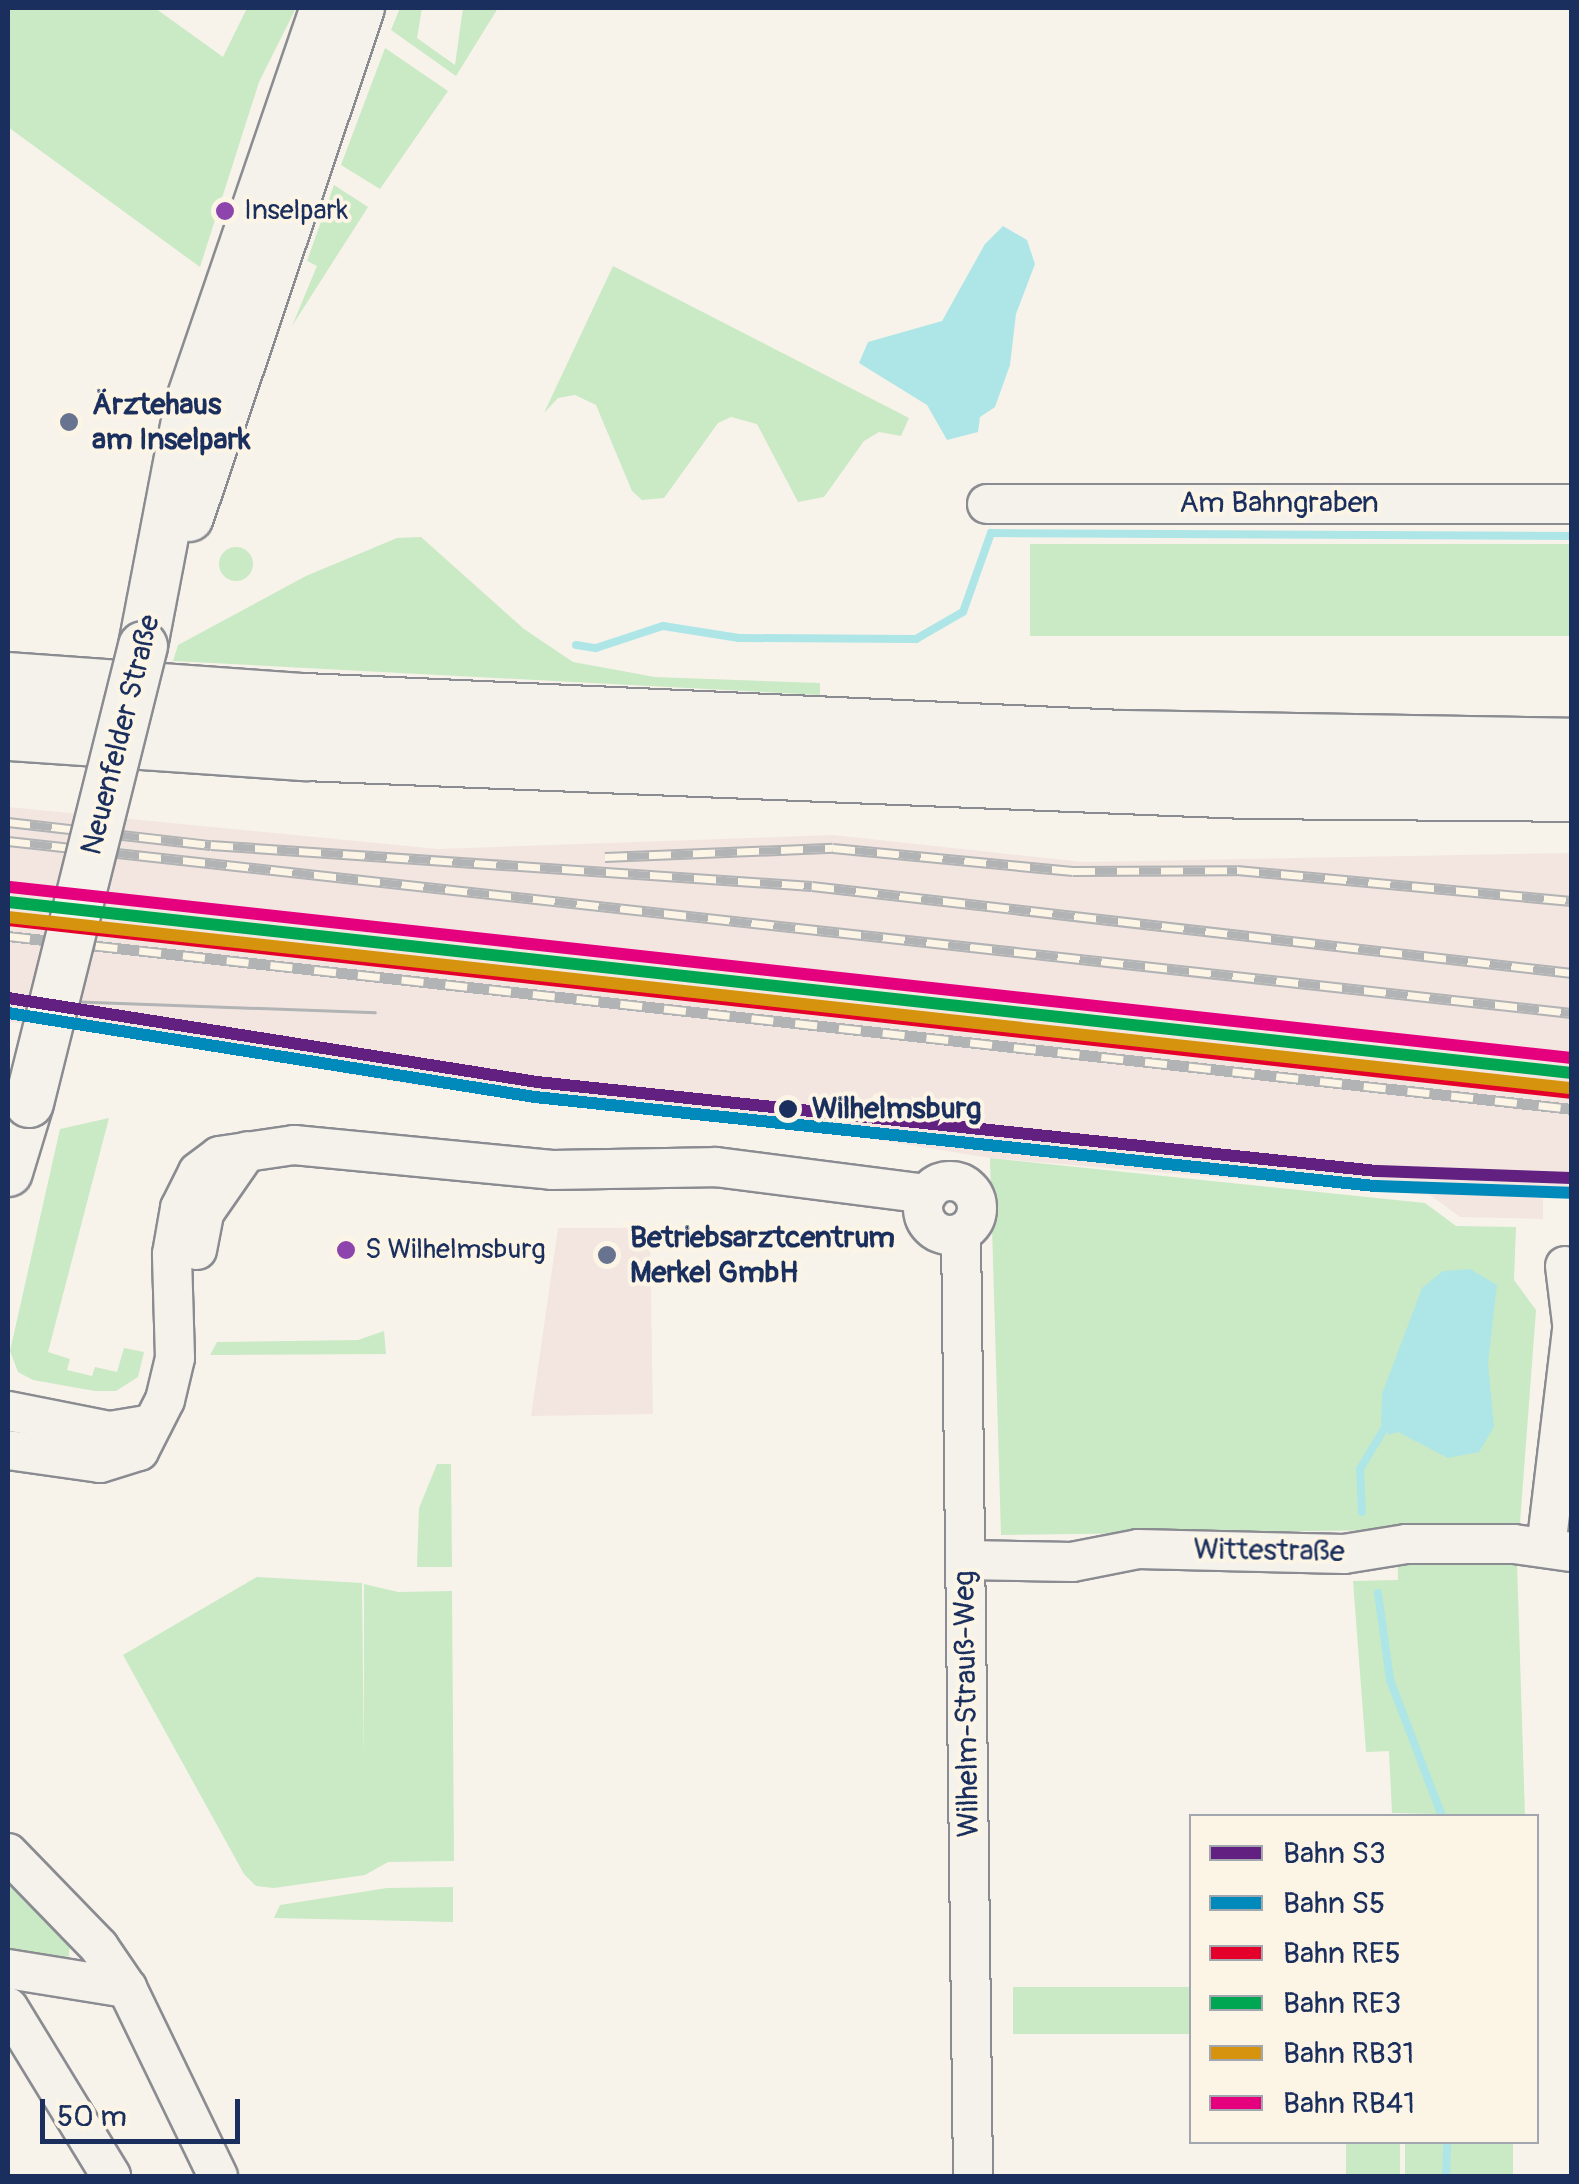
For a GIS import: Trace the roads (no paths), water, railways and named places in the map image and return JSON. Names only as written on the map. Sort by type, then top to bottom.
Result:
[{"type":"highway","points":[[8,680],[304,701],[1122,738],[1572,746]]},
{"type":"highway","points":[[8,732],[304,752],[1225,790],[1572,793]]},
{"type":"main road","name":"Neuenfelder Straße","points":[[8,1172],[157,588],[168,494],[193,392],[325,8]]},
{"type":"main road","name":"Neuenfelder Straße","points":[[157,588],[202,482],[360,8]]},
{"type":"street","name":"Am Bahngraben","points":[[987,504],[1572,504]]},
{"type":"street","name":"Wilhelm-Strauß-Weg","points":[[8,1450],[120,1462],[139,1451],[171,1385],[179,1316],[204,1213],[247,1152],[294,1145],[552,1170],[716,1167],[927,1194],[930,1226],[961,1232],[973,2176]]},
{"type":"street","points":[[1559,1550],[1572,1326],[1565,1266]]},
{"type":"street","points":[[8,1411],[110,1430],[152,1424]]},
{"type":"street","name":"Wittestraße","points":[[966,1560],[1072,1562],[1138,1550],[1344,1554],[1406,1544],[1559,1550]]},
{"type":"street","points":[[8,1853],[99,1947],[127,1988],[218,2176]]},
{"type":"street","points":[[8,1969],[127,1988]]},
{"type":"street","points":[[8,2007],[111,2176]]},
{"type":"water","points":[[1003,226],[1027,240],[1035,264],[1016,314],[1010,365],[995,407],[980,417],[978,432],[947,440],[927,405],[859,363],[868,342],[942,321],[985,244]]},
{"type":"water","points":[[1470,1269],[1497,1285],[1488,1364],[1494,1427],[1479,1452],[1448,1458],[1398,1432],[1389,1435],[1381,1424],[1382,1394],[1422,1288],[1443,1271]]},
{"type":"waterway","points":[[576,645],[596,648],[663,626],[739,638],[916,639],[963,612],[991,533],[1572,536]]},
{"type":"waterway","points":[[1362,1512],[1360,1469],[1384,1429]]},
{"type":"waterway","points":[[1378,1593],[1390,1680],[1441,1814]]},
{"type":"waterway","points":[[1446,2176],[1447,2144]]},
{"type":"tram line","points":[[12,999],[375,1012]]},
{"type":"railway","points":[[8,822],[211,845],[812,886],[1572,973]]},
{"type":"railway","points":[[8,841],[1572,1013]]},
{"type":"railway","points":[[605,857],[833,848],[1073,871],[1237,870],[1572,901]]},
{"type":"railway","points":[[8,936],[1572,1109]]},
{"type":"rail line","name":"RB41","points":[[10,887],[1572,1058]]},
{"type":"rail line","name":"RE3","points":[[8,902],[1572,1073]]},
{"type":"rail line","name":"RB31","points":[[8,917],[1570,1088]]},
{"type":"rail line","name":"RE5","points":[[8,920],[1572,1093]]},
{"type":"rail line","name":"S3","points":[[8,998],[537,1082],[1377,1171],[1572,1178]]},
{"type":"rail line","name":"S5","points":[[8,1013],[535,1097],[1375,1186],[1571,1193]]},
{"type":"place","name":"Inselpark","points":[[225,211]]},
{"type":"place","name":"Ärztehaus am Inselpark","points":[[69,422]]},
{"type":"place","name":"Wilhelmsburg","points":[[788,1109]]},
{"type":"place","name":"S Wilhelmsburg","points":[[346,1250]]},
{"type":"place","name":"Betriebsarztcentrum Merkel GmbH","points":[[607,1255]]}]
